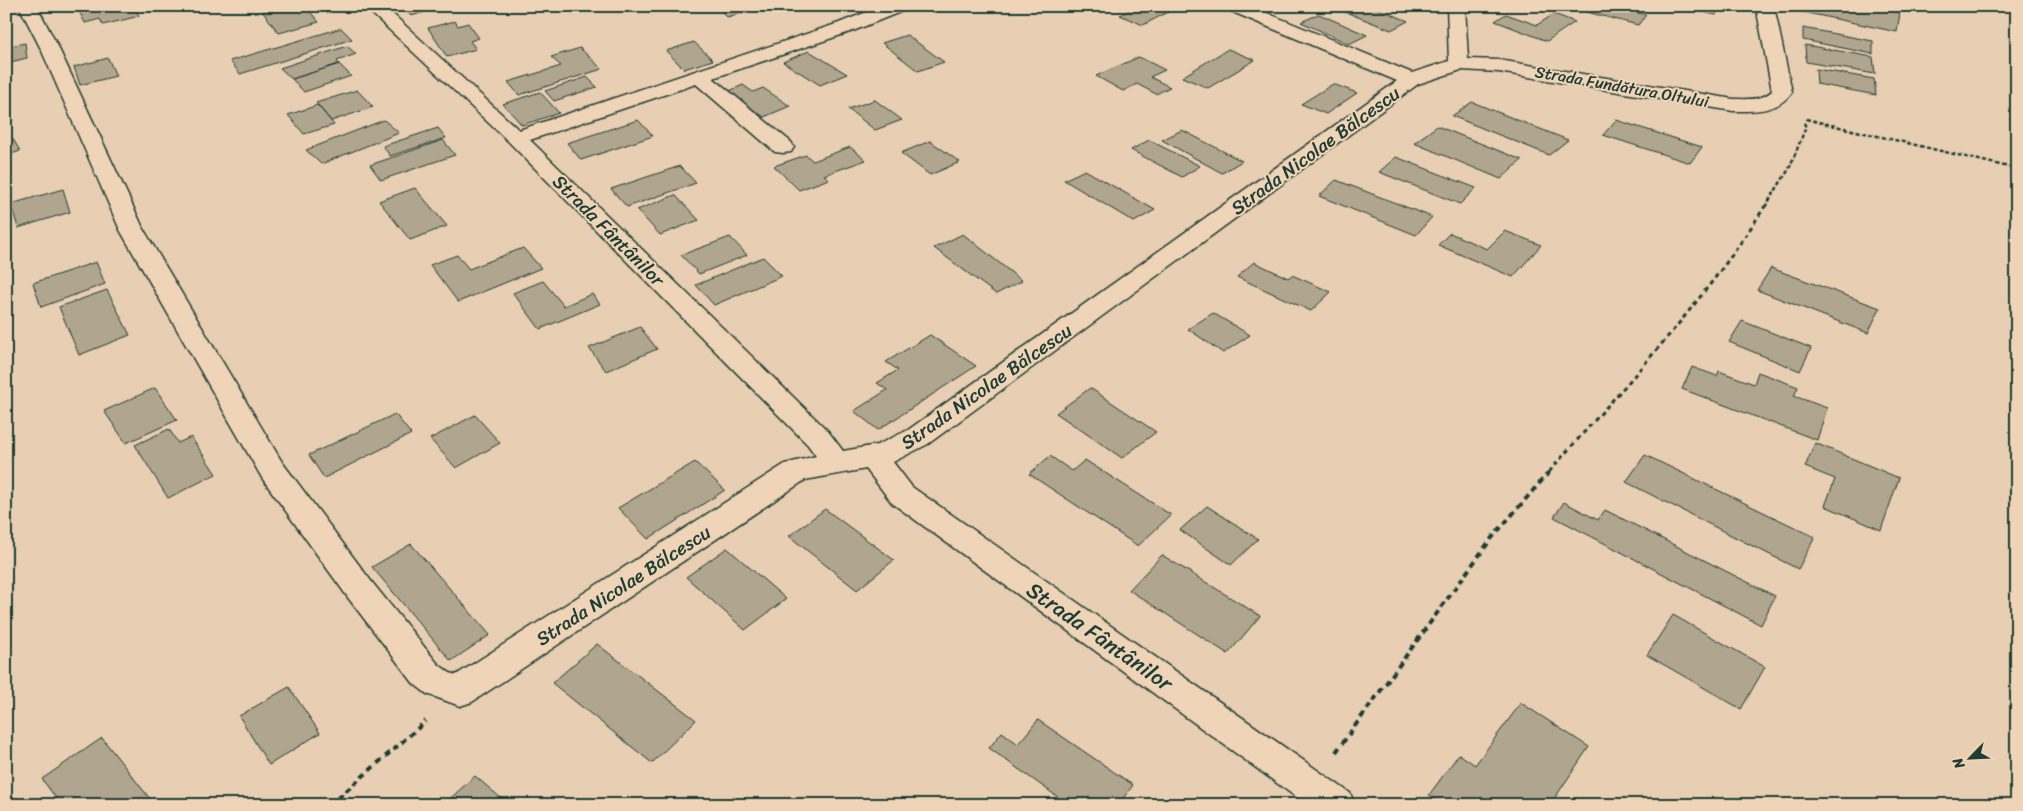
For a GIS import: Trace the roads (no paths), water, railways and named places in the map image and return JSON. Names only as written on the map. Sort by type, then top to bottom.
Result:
[{"type":"street","name":"Strada Nicolae Bălcescu","points":[[28,6],[50,49],[132,230],[272,470],[360,590],[426,674],[439,684],[460,691],[795,472],[814,465],[873,457],[899,448],[918,437],[1411,80]]},
{"type":"street","name":"Strada Fântânilor","points":[[373,6],[516,138],[818,438],[836,462]]},
{"type":"street","points":[[516,138],[846,27],[899,6]]},
{"type":"street","points":[[1234,6],[1411,80]]},
{"type":"street","points":[[1456,6],[1459,64]]},
{"type":"street","name":"Strada Fundătura Oltului","points":[[1411,80],[1459,64],[1499,66],[1733,105],[1766,103],[1773,101],[1782,92],[1765,6]]},
{"type":"street","points":[[699,76],[783,147]]},
{"type":"street","name":"Strada Fântânilor","points":[[873,457],[902,496],[1324,796]]}]
